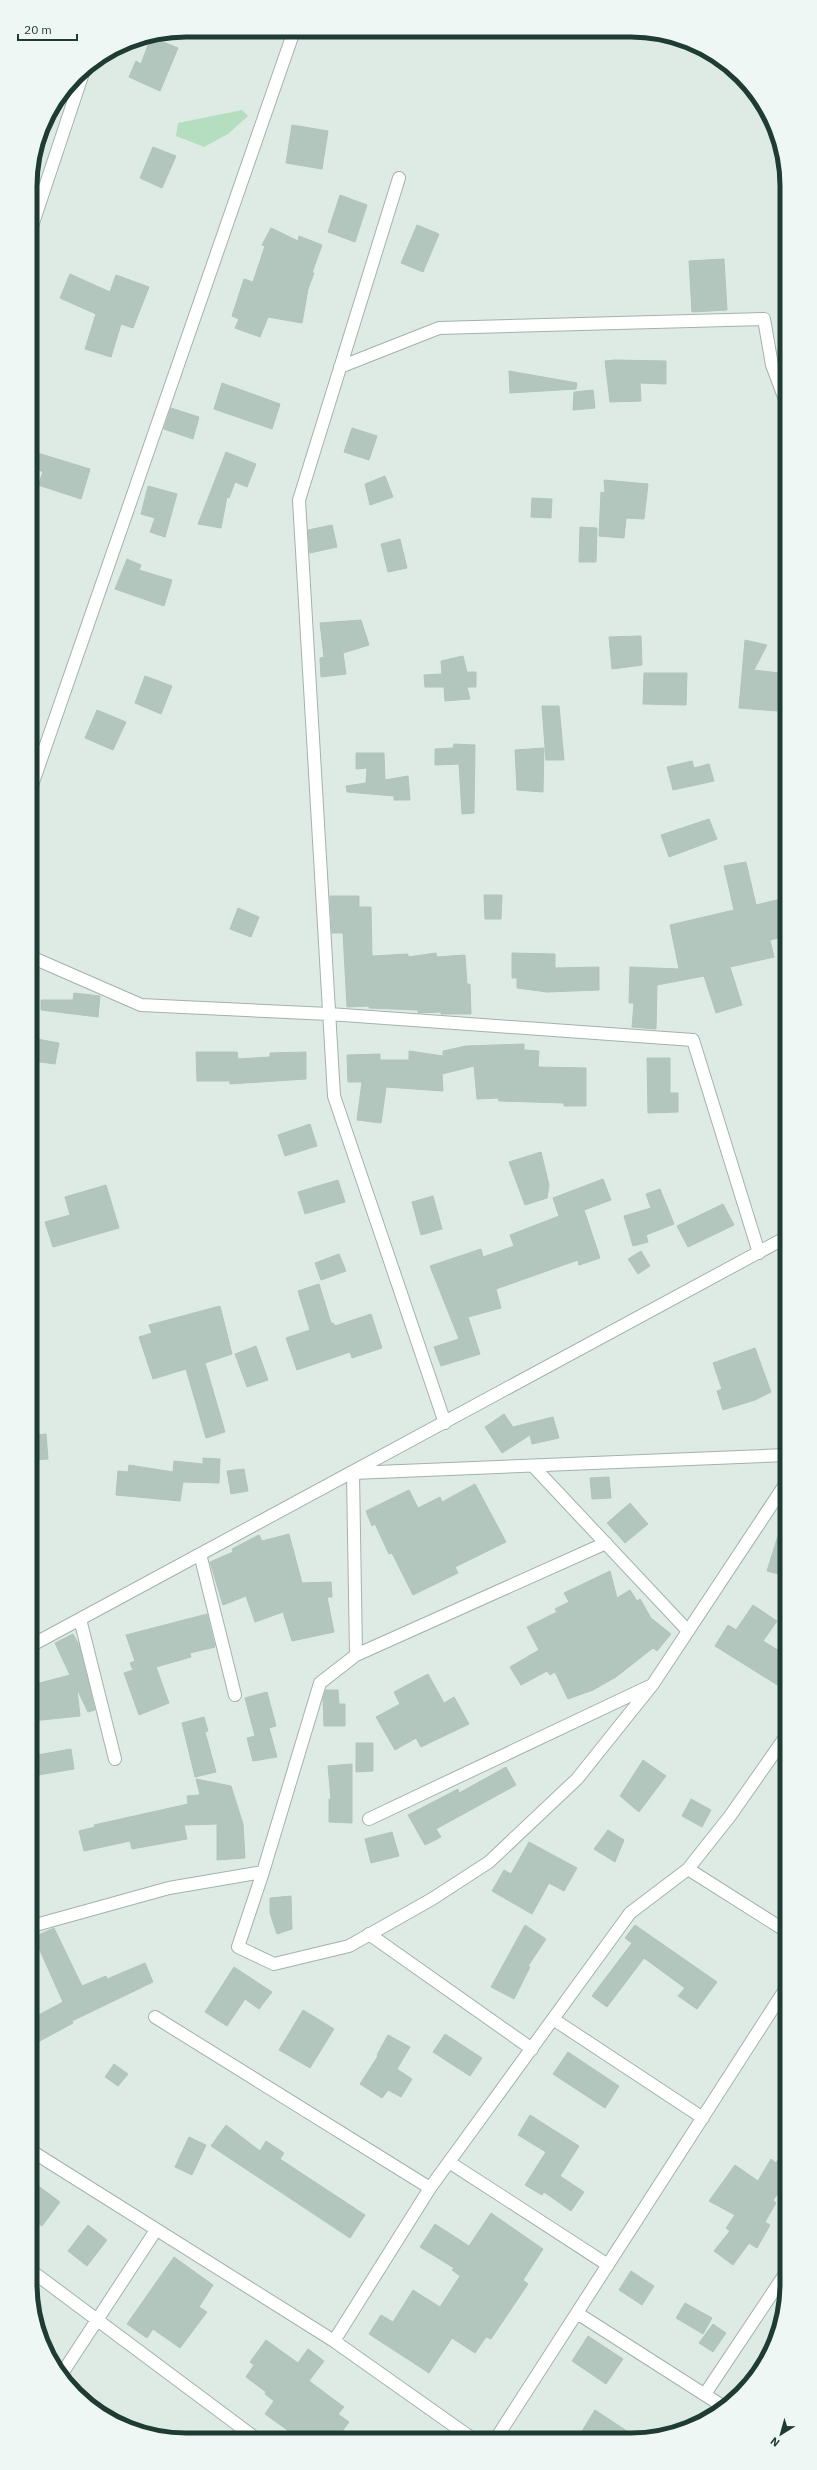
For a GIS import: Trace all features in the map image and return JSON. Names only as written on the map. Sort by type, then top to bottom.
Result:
[{"type":"street","points":[[37,771],[292,37]]},
{"type":"street","points":[[37,211],[80,82]]},
{"type":"street","points":[[399,178],[299,500],[334,1096],[445,1423]]},
{"type":"street","points":[[340,367],[439,328],[764,319],[772,365],[780,386]]},
{"type":"street","points":[[37,960],[141,1005],[329,1014],[693,1040],[759,1253]]},
{"type":"street","points":[[37,1642],[353,1473],[780,1241]]},
{"type":"street","points":[[353,1473],[780,1455]]},
{"type":"street","points":[[532,1466],[688,1631]]},
{"type":"street","points":[[353,1473],[356,1656]]},
{"type":"street","points":[[606,1543],[356,1656],[320,1683],[263,1872],[238,1947],[274,1964],[349,1946],[432,1899],[489,1862],[577,1779],[653,1684],[780,1492]]},
{"type":"street","points":[[200,1554],[235,1695]]},
{"type":"street","points":[[80,1619],[115,1759]]},
{"type":"street","points":[[369,1819],[653,1684]]},
{"type":"street","points":[[334,2341],[430,2188],[630,1913],[688,1869],[730,1816],[780,1745]]},
{"type":"street","points":[[688,1869],[780,1927]]},
{"type":"street","points":[[37,1925],[169,1888],[263,1872]]},
{"type":"street","points":[[369,1934],[532,2049]]},
{"type":"street","points":[[500,2433],[780,1997]]},
{"type":"street","points":[[155,2017],[430,2188]]},
{"type":"street","points":[[553,2019],[703,2118]]},
{"type":"street","points":[[37,2155],[334,2341],[464,2433]]},
{"type":"street","points":[[449,2162],[608,2265]]},
{"type":"street","points":[[64,2370],[99,2321],[156,2230]]},
{"type":"street","points":[[37,2275],[249,2433]]},
{"type":"street","points":[[705,2394],[780,2282]]},
{"type":"street","points":[[577,2314],[719,2404]]},
{"type":"green space","points":[[242,110],[248,116],[228,134],[204,147],[176,136],[178,123]]},
{"type":"building","points":[[158,40],[178,48],[160,91],[129,77],[136,61],[141,64],[149,42]]},
{"type":"building","points":[[292,125],[328,131],[322,169],[286,163]]},
{"type":"building","points":[[153,147],[176,156],[162,188],[140,178]]},
{"type":"building","points":[[340,195],[367,205],[355,242],[328,232]]},
{"type":"building","points":[[417,225],[439,234],[423,272],[401,263]]},
{"type":"building","points":[[271,228],[298,241],[299,236],[322,245],[312,273],[314,273],[308,289],[302,323],[268,317],[260,337],[235,328],[239,319],[232,316],[244,279],[253,282],[265,246],[262,245]]},
{"type":"building","points":[[724,259],[727,310],[692,312],[689,261]]},
{"type":"building","points":[[70,274],[110,292],[116,275],[149,287],[133,328],[121,324],[111,357],[85,349],[96,314],[60,298]]},
{"type":"building","points":[[605,361],[666,361],[666,384],[640,383],[641,401],[610,402]]},
{"type":"building","points":[[509,371],[577,383],[576,389],[510,393]]},
{"type":"building","points":[[222,383],[280,404],[272,429],[214,409]]},
{"type":"building","points":[[593,390],[595,408],[573,410],[574,392]]},
{"type":"building","points":[[171,408],[199,417],[193,439],[164,429]]},
{"type":"building","points":[[352,428],[377,436],[369,460],[344,452]]},
{"type":"building","points":[[226,452],[256,464],[247,487],[235,482],[229,498],[227,497],[221,528],[198,524]]},
{"type":"building","points":[[37,453],[90,469],[81,499],[38,485],[43,472],[37,469]]},
{"type":"building","points":[[385,476],[393,497],[370,505],[365,484]]},
{"type":"building","points":[[604,480],[648,484],[644,519],[626,518],[624,538],[599,536],[601,492],[605,493]]},
{"type":"building","points":[[148,486],[177,494],[165,537],[150,532],[155,518],[141,514]]},
{"type":"building","points":[[532,498],[552,499],[551,518],[531,517]]},
{"type":"building","points":[[332,525],[337,547],[310,553],[308,530]]},
{"type":"building","points":[[580,527],[597,528],[596,562],[579,562]]},
{"type":"building","points":[[400,539],[407,568],[388,572],[381,544]]},
{"type":"building","points":[[127,559],[141,565],[139,570],[172,580],[164,606],[115,589]]},
{"type":"building","points":[[361,620],[369,645],[343,653],[346,674],[321,677],[320,658],[324,657],[320,623]]},
{"type":"building","points":[[641,636],[642,665],[612,669],[609,637]]},
{"type":"building","points":[[745,640],[767,645],[754,670],[780,673],[777,711],[739,708]]},
{"type":"building","points":[[463,656],[467,672],[476,672],[476,687],[467,687],[470,699],[445,701],[444,687],[425,687],[424,675],[442,674],[441,661]]},
{"type":"building","points":[[644,673],[687,673],[686,705],[643,704]]},
{"type":"building","points":[[145,676],[172,686],[161,714],[135,703]]},
{"type":"building","points":[[542,706],[559,706],[564,760],[546,760]]},
{"type":"building","points":[[97,710],[126,722],[113,750],[85,738]]},
{"type":"building","points":[[454,744],[475,745],[474,813],[462,814],[459,764],[435,765],[435,749],[453,748]]},
{"type":"building","points":[[544,748],[543,792],[517,790],[515,750]]},
{"type":"building","points":[[356,753],[384,753],[385,780],[408,776],[410,800],[394,800],[394,796],[347,792],[346,786],[366,783],[367,768],[356,769]]},
{"type":"building","points":[[692,761],[694,768],[709,764],[714,781],[673,790],[667,767]]},
{"type":"building","points":[[709,819],[717,839],[669,857],[661,835]]},
{"type":"building","points":[[746,862],[756,905],[780,899],[780,937],[770,940],[774,957],[730,967],[742,1005],[716,1013],[704,976],[657,985],[656,1029],[632,1027],[634,1003],[629,1003],[630,967],[679,969],[670,925],[734,910],[724,866]]},
{"type":"building","points":[[484,895],[502,895],[501,919],[485,919]]},
{"type":"building","points":[[330,896],[359,896],[359,907],[371,907],[372,956],[408,954],[408,957],[436,953],[437,957],[465,955],[467,984],[470,984],[471,1014],[441,1014],[441,1012],[418,1013],[418,1010],[369,1008],[369,1006],[347,1007],[343,933],[332,933]]},
{"type":"building","points":[[238,908],[259,917],[251,937],[230,929]]},
{"type":"building","points":[[512,953],[555,954],[555,968],[599,967],[599,990],[547,992],[517,988],[517,978],[512,978]]},
{"type":"building","points":[[74,993],[100,996],[98,1017],[41,1010],[41,1000],[73,1000]]},
{"type":"building","points":[[37,1039],[59,1043],[55,1064],[37,1062]]},
{"type":"building","points":[[524,1044],[524,1050],[539,1051],[538,1067],[586,1068],[586,1106],[564,1106],[564,1103],[499,1101],[498,1098],[477,1099],[474,1066],[442,1074],[443,1091],[386,1087],[381,1123],[357,1120],[362,1082],[348,1082],[347,1055],[380,1054],[380,1060],[409,1060],[409,1051],[443,1056],[443,1051],[466,1046]]},
{"type":"building","points":[[196,1052],[237,1052],[238,1059],[270,1057],[270,1053],[306,1052],[306,1079],[230,1084],[230,1081],[197,1081]]},
{"type":"building","points":[[647,1058],[670,1058],[670,1093],[678,1093],[678,1112],[648,1113]]},
{"type":"building","points":[[310,1124],[317,1146],[285,1156],[278,1135]]},
{"type":"building","points":[[541,1152],[549,1185],[547,1198],[525,1205],[509,1162]]},
{"type":"building","points":[[603,1179],[611,1200],[584,1210],[600,1258],[579,1265],[578,1260],[496,1289],[501,1308],[468,1317],[480,1354],[441,1366],[434,1347],[459,1339],[430,1266],[481,1249],[483,1257],[514,1246],[510,1235],[559,1216],[553,1198]]},
{"type":"building","points":[[338,1180],[345,1202],[305,1214],[298,1192]]},
{"type":"building","points":[[106,1185],[119,1228],[53,1247],[45,1222],[70,1215],[65,1197]]},
{"type":"building","points":[[660,1189],[674,1224],[646,1235],[648,1242],[633,1246],[624,1216],[651,1208],[646,1194]]},
{"type":"building","points":[[433,1196],[442,1229],[421,1235],[412,1202]]},
{"type":"building","points":[[723,1204],[734,1225],[688,1247],[677,1226]]},
{"type":"building","points":[[641,1251],[650,1266],[638,1274],[628,1259]]},
{"type":"building","points":[[339,1254],[346,1271],[321,1280],[315,1263]]},
{"type":"building","points":[[319,1284],[331,1323],[335,1326],[371,1314],[382,1348],[352,1358],[350,1352],[297,1370],[286,1338],[310,1330],[298,1291]]},
{"type":"building","points":[[220,1306],[232,1354],[205,1363],[225,1432],[206,1438],[186,1369],[153,1379],[139,1337],[152,1333],[149,1325]]},
{"type":"building","points":[[256,1346],[268,1380],[247,1387],[235,1354]]},
{"type":"building","points":[[755,1348],[771,1392],[755,1400],[723,1410],[717,1391],[722,1389],[713,1363]]},
{"type":"building","points":[[504,1414],[513,1427],[553,1417],[559,1438],[532,1444],[530,1435],[502,1453],[485,1427]]},
{"type":"building","points":[[46,1434],[48,1459],[37,1460],[37,1435]]},
{"type":"building","points":[[203,1458],[220,1459],[219,1483],[183,1482],[180,1501],[116,1495],[118,1471],[128,1472],[129,1465],[173,1472],[174,1461],[203,1464]]},
{"type":"building","points":[[244,1469],[248,1491],[231,1494],[227,1471]]},
{"type":"building","points":[[609,1477],[611,1498],[592,1499],[590,1478]]},
{"type":"building","points":[[475,1484],[506,1542],[455,1567],[458,1573],[413,1595],[392,1553],[389,1554],[375,1524],[372,1526],[366,1511],[409,1490],[418,1508],[440,1497],[442,1502]]},
{"type":"building","points":[[630,1503],[648,1524],[625,1543],[607,1523]]},
{"type":"building","points":[[780,1529],[780,1574],[767,1571]]},
{"type":"building","points":[[289,1534],[302,1583],[331,1582],[332,1597],[327,1597],[334,1632],[292,1641],[283,1612],[255,1622],[246,1596],[223,1605],[210,1562],[233,1552],[232,1549],[259,1535],[262,1541]]},
{"type":"building","points":[[610,1571],[617,1598],[630,1590],[637,1601],[640,1599],[651,1618],[671,1634],[657,1651],[653,1648],[616,1677],[593,1690],[568,1699],[555,1672],[550,1675],[547,1671],[521,1685],[510,1667],[539,1650],[527,1627],[557,1612],[555,1609],[569,1602],[564,1593]]},
{"type":"building","points":[[753,1605],[777,1621],[763,1641],[780,1651],[779,1686],[715,1646],[728,1625],[736,1630]]},
{"type":"building","points":[[207,1614],[215,1647],[190,1653],[191,1657],[156,1667],[169,1703],[139,1715],[124,1673],[133,1670],[130,1663],[135,1661],[126,1635]]},
{"type":"building","points":[[73,1634],[79,1645],[95,1710],[88,1712],[77,1689],[80,1716],[37,1720],[37,1684],[70,1675],[55,1643]]},
{"type":"building","points":[[428,1674],[444,1703],[454,1697],[469,1724],[421,1747],[416,1738],[395,1750],[376,1717],[400,1704],[394,1692]]},
{"type":"building","points":[[326,1690],[338,1690],[339,1704],[345,1704],[345,1726],[324,1726],[323,1698]]},
{"type":"building","points":[[267,1692],[276,1726],[269,1728],[277,1757],[253,1761],[247,1738],[255,1736],[245,1698]]},
{"type":"building","points":[[204,1717],[208,1731],[205,1732],[216,1772],[195,1777],[182,1723]]},
{"type":"building","points":[[356,1743],[373,1743],[373,1771],[356,1772]]},
{"type":"building","points":[[71,1749],[74,1769],[37,1775],[37,1755]]},
{"type":"building","points":[[643,1760],[666,1776],[639,1812],[620,1796]]},
{"type":"building","points":[[352,1764],[352,1823],[329,1822],[329,1799],[331,1799],[328,1766]]},
{"type":"building","points":[[506,1767],[516,1785],[436,1829],[441,1837],[425,1845],[408,1815],[458,1789],[459,1793]]},
{"type":"building","points":[[196,1779],[231,1786],[243,1824],[245,1858],[217,1860],[217,1824],[184,1825],[187,1839],[132,1849],[130,1841],[84,1851],[79,1831],[95,1827],[94,1825],[188,1804],[187,1796],[200,1795]]},
{"type":"building","points":[[691,1799],[711,1810],[702,1827],[682,1816]]},
{"type":"building","points":[[608,1830],[624,1840],[615,1862],[594,1849]]},
{"type":"building","points":[[392,1832],[399,1856],[371,1863],[365,1839]]},
{"type":"building","points":[[529,1842],[577,1868],[564,1891],[549,1883],[532,1914],[492,1891],[504,1870],[511,1874]]},
{"type":"building","points":[[291,1896],[292,1929],[277,1934],[270,1913],[270,1898]]},
{"type":"building","points":[[525,1925],[546,1939],[528,1966],[530,1967],[514,1999],[491,1987]]},
{"type":"building","points":[[635,1925],[717,1982],[697,2009],[678,1996],[685,1988],[644,1958],[607,2007],[592,1996],[632,1943],[625,1938]]},
{"type":"building","points":[[54,1928],[82,1986],[106,1976],[107,1979],[145,1963],[153,1982],[72,2021],[73,2023],[38,2042],[37,2016],[63,2002],[37,1944],[37,1936]]},
{"type":"building","points":[[234,1967],[272,1992],[259,2009],[245,1999],[227,2026],[205,2012]]},
{"type":"building","points":[[303,2010],[334,2029],[310,2068],[279,2050]]},
{"type":"building","points":[[445,2034],[482,2058],[470,2076],[433,2052]]},
{"type":"building","points":[[388,2035],[410,2047],[397,2069],[412,2079],[401,2097],[388,2090],[382,2098],[360,2084],[378,2056],[377,2055]]},
{"type":"building","points":[[568,2052],[619,2086],[605,2108],[553,2074]]},
{"type":"building","points":[[114,2064],[128,2074],[118,2086],[105,2077]]},
{"type":"building","points":[[530,2115],[579,2146],[560,2176],[584,2192],[571,2211],[544,2192],[542,2195],[525,2185],[546,2152],[518,2135]]},
{"type":"building","points":[[226,2125],[260,2151],[266,2141],[284,2153],[280,2159],[365,2215],[350,2238],[211,2146]]},
{"type":"building","points":[[189,2137],[206,2145],[192,2175],[175,2167]]},
{"type":"building","points":[[780,2156],[780,2191],[773,2200],[776,2203],[765,2222],[770,2225],[757,2248],[749,2243],[733,2265],[714,2251],[730,2231],[726,2228],[735,2215],[709,2201],[735,2165],[758,2181],[771,2159],[776,2163]]},
{"type":"building","points":[[37,2185],[60,2202],[42,2226],[37,2223]]},
{"type":"building","points":[[491,2213],[543,2249],[523,2280],[528,2284],[491,2339],[486,2337],[475,2353],[452,2338],[429,2373],[369,2334],[381,2315],[393,2322],[413,2290],[440,2307],[460,2276],[452,2270],[454,2268],[420,2247],[435,2224],[469,2246]]},
{"type":"building","points":[[88,2225],[107,2240],[87,2266],[68,2251]]},
{"type":"building","points":[[174,2257],[213,2285],[199,2307],[207,2312],[180,2348],[153,2329],[147,2338],[127,2324]]},
{"type":"building","points":[[631,2271],[654,2286],[642,2305],[619,2290]]},
{"type":"building","points":[[685,2303],[712,2318],[703,2334],[676,2318]]},
{"type":"building","points":[[713,2324],[726,2333],[713,2352],[699,2343]]},
{"type":"building","points":[[588,2336],[623,2359],[606,2384],[572,2361]]},
{"type":"building","points":[[266,2340],[298,2363],[308,2349],[324,2361],[309,2381],[344,2407],[338,2414],[349,2422],[341,2433],[291,2433],[265,2414],[274,2401],[265,2394],[266,2392],[246,2377],[254,2365],[250,2362]]},
{"type":"building","points":[[595,2410],[630,2433],[585,2433],[582,2431]]}]
